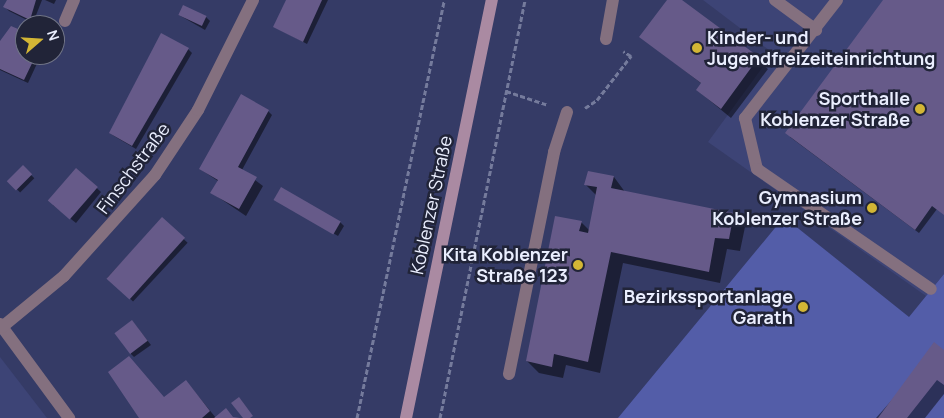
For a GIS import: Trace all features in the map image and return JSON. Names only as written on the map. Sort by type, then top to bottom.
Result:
[{"type":"main road","name":"Koblenzer Straße","points":[[406,418],[492,0]]},
{"type":"street","points":[[65,20],[74,0]]},
{"type":"street","name":"Finschstraße","points":[[1,326],[64,276],[155,175],[198,110],[253,0]]},
{"type":"street","points":[[606,39],[613,0]]},
{"type":"street","points":[[775,0],[816,30]]},
{"type":"street","points":[[837,0],[816,30],[745,118],[757,169],[931,289]]},
{"type":"street","points":[[509,374],[554,152],[567,112]]},
{"type":"street","points":[[1,326],[70,418]]},
{"type":"path","points":[[357,418],[444,0]]},
{"type":"path","points":[[440,418],[525,0]]},
{"type":"path","points":[[506,91],[567,112],[597,100],[630,56],[606,39]]},
{"type":"shaded area","name":"Gymnasium Koblenzer Straße","points":[[703,0],[944,0],[944,274],[926,296],[708,142],[773,53]]},
{"type":"shaded area","name":"Bezirkssportanlage Garath","points":[[784,217],[909,317],[944,274],[944,418],[618,418]]},
{"type":"shaded area","points":[[0,357],[47,418],[0,418]]},
{"type":"building","points":[[7,0],[36,0],[32,15],[20,15],[3,7]]},
{"type":"building","points":[[286,0],[322,0],[303,42],[273,27]]},
{"type":"building","points":[[667,0],[682,0],[759,57],[721,109],[696,90],[701,83],[639,37]]},
{"type":"building","points":[[883,0],[944,0],[944,215],[932,206],[915,230],[785,133]]},
{"type":"building","points":[[183,5],[207,16],[202,26],[178,15]]},
{"type":"building","points":[[11,26],[15,28],[15,65],[31,65],[24,80],[0,69],[0,41]]},
{"type":"building","points":[[161,33],[189,48],[132,146],[109,133]]},
{"type":"building","points":[[241,94],[269,110],[238,167],[257,177],[239,209],[210,193],[218,180],[199,169]]},
{"type":"building","points":[[23,165],[32,174],[16,190],[7,181]]},
{"type":"building","points":[[76,168],[98,187],[70,219],[48,200]]},
{"type":"building","points":[[588,171],[614,176],[611,188],[734,213],[729,239],[715,238],[709,272],[611,252],[588,362],[554,354],[552,367],[526,361],[555,216],[582,221],[579,231],[588,233],[597,187],[584,185]]},
{"type":"building","points":[[281,187],[341,222],[333,234],[274,200]]},
{"type":"building","points":[[162,217],[185,238],[129,299],[106,279]]},
{"type":"building","points":[[132,320],[148,341],[130,354],[114,333]]},
{"type":"building","points":[[934,342],[944,350],[944,385],[937,380],[907,418],[878,418]]},
{"type":"building","points":[[129,356],[164,397],[186,380],[210,411],[202,418],[139,418],[108,372]]},
{"type":"building","points":[[239,397],[253,416],[250,418],[243,418],[231,403]]},
{"type":"building","points":[[226,408],[233,417],[240,418],[214,418]]},
{"type":"place","name":"Kinder- und Jugendfreizeiteinrichtung","points":[[697,48]]},
{"type":"place","name":"Sporthalle Koblenzer Straße","points":[[920,109]]},
{"type":"place","name":"Gymnasium Koblenzer Straße","points":[[872,208]]},
{"type":"place","name":"Kita Koblenzer Straße 123","points":[[578,265]]},
{"type":"place","name":"Bezirkssportanlage Garath","points":[[803,307]]}]
